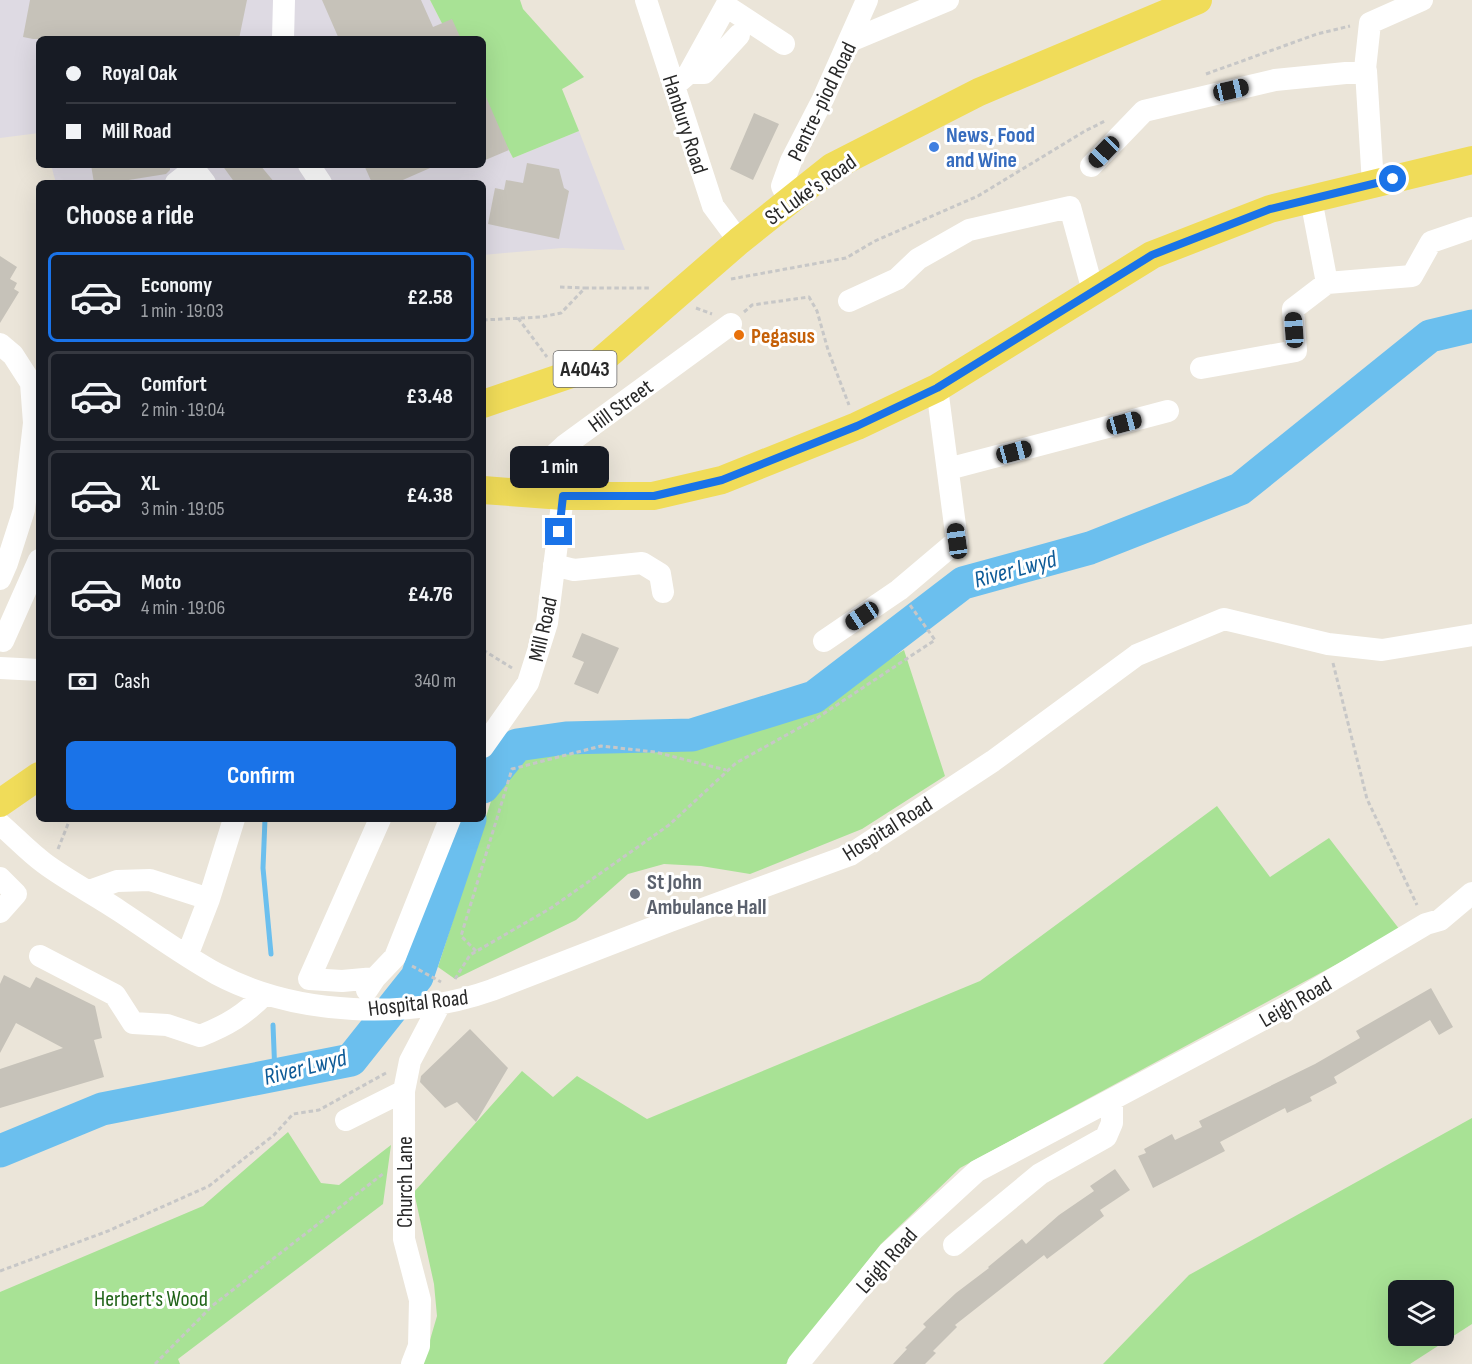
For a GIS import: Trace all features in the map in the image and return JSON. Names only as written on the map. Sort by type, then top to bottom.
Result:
[{"type":"main road","name":"St Luke's Road","points":[[486,403],[595,366],[662,299],[697,277],[832,168],[979,92],[1198,0]]},
{"type":"main road","points":[[486,490],[563,496],[654,496],[722,480],[857,426],[937,388],[1152,255],[1270,209],[1472,160]]},
{"type":"main road","points":[[0,803],[36,778]]},
{"type":"street","points":[[283,36],[284,0]]},
{"type":"street","name":"Hanbury Road","points":[[646,0],[682,80],[714,206],[739,241]]},
{"type":"street","name":"Pentre-piod Road","points":[[789,201],[782,186],[791,161],[850,41],[867,0]]},
{"type":"street","points":[[850,41],[948,0]]},
{"type":"street","points":[[1373,184],[1366,71],[1369,25],[1370,22],[1422,0]]},
{"type":"street","points":[[682,80],[726,6],[784,44]]},
{"type":"street","points":[[682,80],[704,73],[739,35]]},
{"type":"street","points":[[1091,166],[1144,111],[1275,80],[1366,71]]},
{"type":"street","points":[[180,180],[194,169],[203,180]]},
{"type":"street","points":[[1311,199],[1327,283]]},
{"type":"street","points":[[849,301],[897,279],[918,259],[969,230],[1070,207],[1093,291]]},
{"type":"street","points":[[1201,368],[1296,351],[1293,309],[1327,283],[1412,276],[1431,242],[1472,228]]},
{"type":"street","name":"Hill Street","points":[[515,491],[564,446],[731,324]]},
{"type":"street","points":[[0,344],[14,355],[31,383],[34,423],[24,510],[0,579]]},
{"type":"street","points":[[824,641],[899,590],[957,541],[937,388]]},
{"type":"street","points":[[948,469],[1168,411]]},
{"type":"street","name":"Mill Road","points":[[486,743],[528,683],[547,623],[563,496]]},
{"type":"street","points":[[554,565],[574,570],[642,563],[660,573],[663,592]]},
{"type":"street","points":[[3,641],[36,567]]},
{"type":"street","name":"Hospital Road","points":[[0,824],[53,869],[187,956],[219,975],[265,994],[312,1005],[355,1009],[382,1008],[436,997],[464,1000],[850,855],[993,761],[1137,655],[1224,619],[1328,644],[1382,650],[1472,635]]},
{"type":"street","points":[[0,668],[36,670]]},
{"type":"street","points":[[187,956],[209,899],[233,822]]},
{"type":"street","points":[[375,978],[342,981],[309,979],[379,822]]},
{"type":"street","points":[[355,1009],[375,978],[395,957],[449,822]]},
{"type":"street","points":[[0,878],[16,894],[0,912]]},
{"type":"street","points":[[89,891],[117,881],[150,880],[209,899]]},
{"type":"street","name":"Leigh Road","points":[[798,1364],[889,1252],[977,1171],[1288,1006],[1426,924],[1440,920],[1472,893]]},
{"type":"street","points":[[40,956],[115,994],[133,1023],[167,1025],[200,1036],[246,1013],[265,994]]},
{"type":"street","name":"Church Lane","points":[[411,1364],[419,1346],[420,1300],[404,1239],[404,1091],[410,1061],[436,997]]},
{"type":"street","points":[[346,1120],[404,1091]]},
{"type":"street","name":"Leigh Road","points":[[954,1245],[1040,1174],[1106,1137],[1112,1123],[1112,1100]]},
{"type":"path","points":[[1196,78],[1317,34],[1361,23],[1369,25]]},
{"type":"path","points":[[730,280],[846,258],[875,241],[978,196],[1105,121]]},
{"type":"path","points":[[560,287],[585,288],[662,299],[719,316],[731,324],[752,305],[809,297],[817,311],[828,350],[857,426]]},
{"type":"path","points":[[486,320],[561,313],[585,288]]},
{"type":"path","points":[[518,318],[561,377]]},
{"type":"path","points":[[455,979],[470,955],[551,908],[669,825],[736,763],[817,718],[935,640],[909,604]]},
{"type":"path","points":[[1328,644],[1367,799],[1426,924]]},
{"type":"path","points":[[486,652],[519,673],[528,683]]},
{"type":"path","points":[[476,951],[461,936],[512,769],[601,746],[655,752],[727,771]]},
{"type":"path","points":[[53,869],[57,860],[58,848],[69,822]]},
{"type":"path","points":[[405,962],[436,997]]},
{"type":"path","points":[[0,1271],[108,1231],[209,1186],[274,1135],[293,1114],[319,1110],[410,1061]]},
{"type":"path","points":[[155,1364],[212,1306],[310,1232],[404,1156]]},
{"type":"shaded area","points":[[0,0],[430,0],[448,36],[36,36],[36,133],[0,138]]},
{"type":"shaded area","points":[[486,107],[513,158],[579,131],[625,250],[562,248],[486,255],[486,180],[55,180],[52,168],[486,168]]},
{"type":"green space","points":[[430,0],[520,0],[523,9],[584,77],[562,89],[579,131],[513,158],[486,107],[486,36],[448,36]]},
{"type":"green space","points":[[904,650],[945,776],[862,829],[750,874],[701,866],[664,864],[628,874],[576,920],[455,979],[438,967],[499,776],[524,755],[600,741],[683,745],[791,720]]},
{"type":"green space","points":[[1217,806],[1270,877],[1329,838],[1400,930],[960,1168],[881,1244],[786,1364],[423,1364],[437,1316],[434,1284],[414,1192],[522,1071],[553,1097],[577,1076],[647,1119],[980,981]]},
{"type":"green space","points":[[1472,1118],[1472,1324],[1454,1336],[1454,1280],[1388,1280],[1388,1346],[1438,1346],[1410,1364],[1103,1364],[1189,1275]]},
{"type":"green space","name":"Herbert's Wood","points":[[288,1132],[321,1183],[339,1185],[391,1145],[383,1204],[178,1359],[180,1364],[0,1364],[0,1292],[203,1206]]},
{"type":"building","points":[[30,0],[247,0],[240,36],[36,36],[36,39],[23,37]]},
{"type":"building","points":[[322,0],[421,0],[433,27],[452,19],[460,36],[338,36]]},
{"type":"building","points":[[486,97],[509,150],[486,160]]},
{"type":"building","points":[[754,113],[779,124],[753,180],[730,169]]},
{"type":"building","points":[[527,163],[559,169],[564,188],[569,191],[559,239],[488,224],[495,188],[504,190],[506,180],[523,183]]},
{"type":"building","points":[[92,168],[170,168],[166,174],[129,180],[94,180]]},
{"type":"building","points":[[224,168],[262,168],[272,180],[233,180]]},
{"type":"building","points":[[365,168],[430,168],[403,180],[371,180]]},
{"type":"building","points":[[0,256],[17,267],[10,279],[17,283],[14,289],[19,292],[0,323]]},
{"type":"building","points":[[582,633],[619,648],[598,694],[574,684],[584,662],[572,657]]},
{"type":"building","points":[[4,975],[30,988],[36,977],[95,1006],[102,1038],[94,1040],[104,1077],[0,1108],[0,1069],[63,1048],[16,1023],[0,1053],[0,984]]},
{"type":"building","points":[[1431,988],[1453,1027],[1439,1035],[1430,1020],[1334,1077],[1337,1083],[1310,1097],[1312,1101],[1287,1113],[1285,1108],[1220,1142],[1225,1151],[1153,1188],[1138,1156],[1146,1153],[1144,1149],[1172,1134],[1175,1140],[1202,1127],[1199,1121],[1315,1064],[1360,1038],[1356,1031]]},
{"type":"building","points":[[470,1029],[508,1068],[476,1122],[457,1102],[445,1108],[420,1082],[421,1076]]},
{"type":"building","points":[[1115,1169],[1130,1190],[1100,1210],[1104,1216],[1047,1259],[1044,1255],[955,1325],[957,1327],[933,1351],[936,1353],[925,1364],[893,1364],[926,1327],[923,1324],[956,1293],[1022,1239],[1026,1244],[1059,1215],[1094,1191],[1090,1186]]},
{"type":"waterway","name":"River Lwyd","points":[[486,783],[517,745],[566,738],[692,735],[814,697],[963,583],[1090,548],[1240,489],[1430,336],[1472,326]]},
{"type":"waterway","points":[[265,822],[263,868],[271,954]]},
{"type":"waterway","name":"River Lwyd","points":[[0,1151],[102,1109],[351,1060],[417,977],[469,822]]},
{"type":"waterway","points":[[273,1025],[275,1075]]},
{"type":"place","name":"News, Food and Wine","points":[[934,147]]},
{"type":"place","name":"Pegasus","points":[[739,335]]},
{"type":"place","name":"St John Ambulance Hall","points":[[635,894]]},
{"type":"route","points":[[559,532],[563,496],[654,496],[722,480],[857,426],[937,388],[1152,255],[1270,209],[1393,179]]}]
